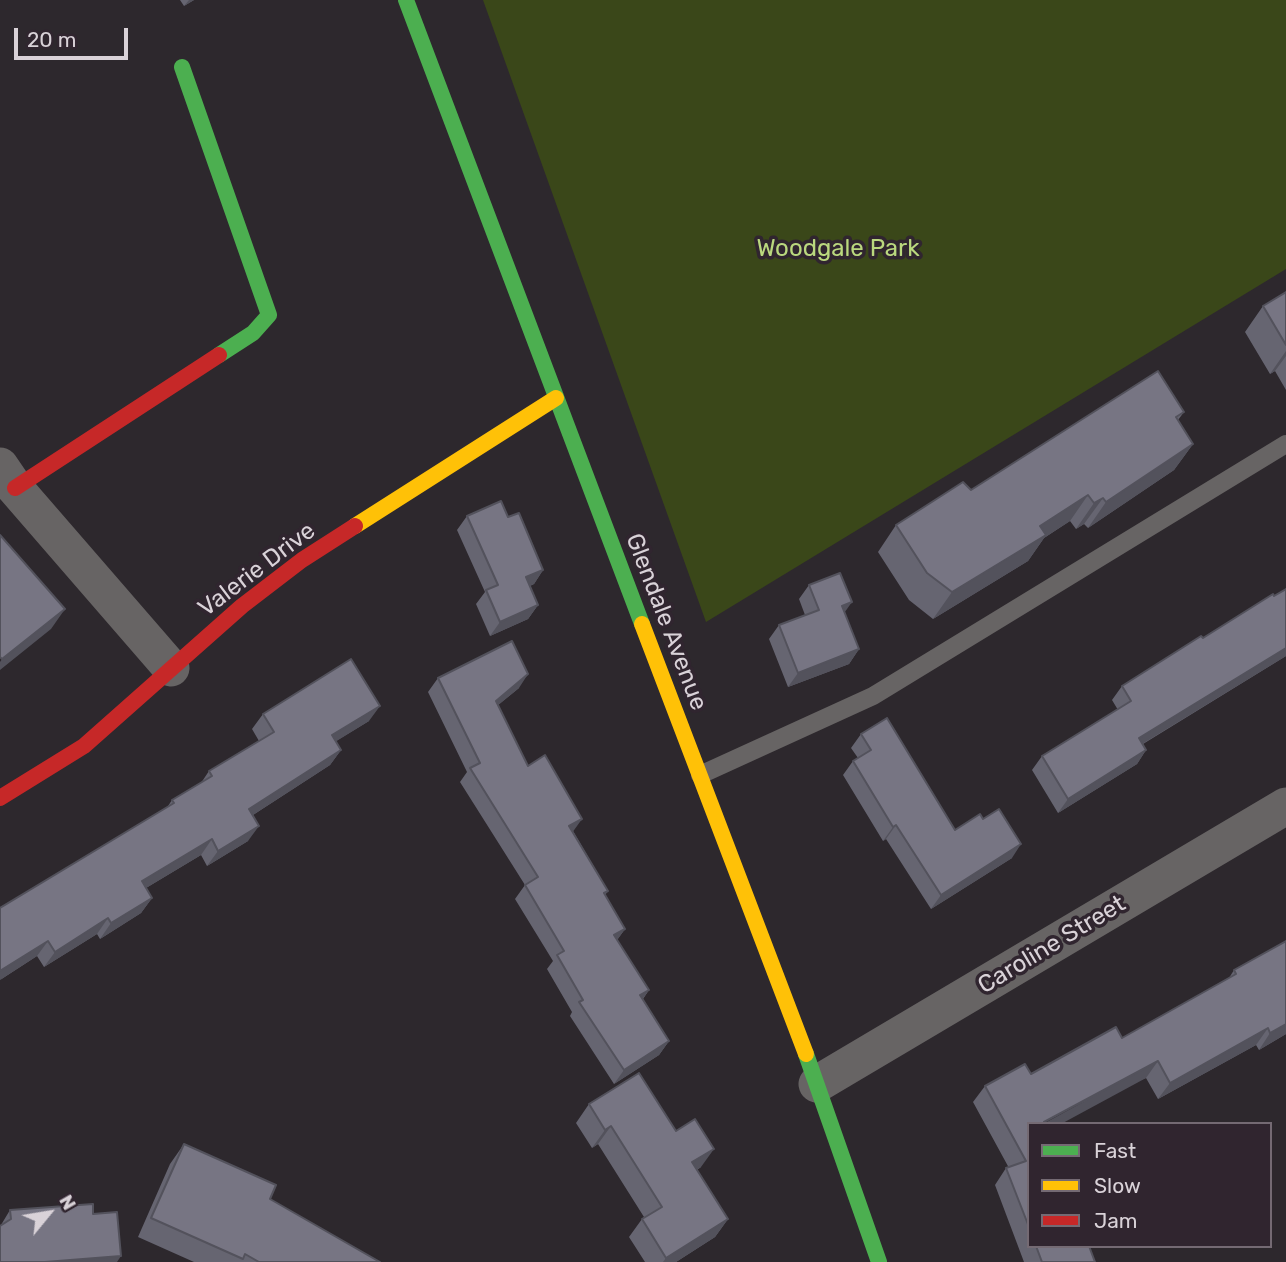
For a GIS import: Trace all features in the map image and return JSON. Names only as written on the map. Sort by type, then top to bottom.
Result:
[{"type":"main road","name":"Glendale Avenue","points":[[405,0],[817,1084],[879,1262]]},
{"type":"main road","points":[[7,477],[253,333],[269,315],[182,68]]},
{"type":"main road","name":"Valerie Drive","points":[[0,798],[84,746],[242,606],[302,559],[556,398]]},
{"type":"street","points":[[7,477],[171,668]]},
{"type":"street","name":"Caroline Street","points":[[817,1084],[1286,806]]},
{"type":"lane","points":[[700,775],[873,696],[1286,444]]},
{"type":"green space","name":"Woodgale Park","points":[[483,0],[1286,0],[1286,269],[706,622]]},
{"type":"building","points":[[1286,292],[1286,345],[1263,306]]},
{"type":"building","points":[[1158,371],[1184,412],[1176,417],[1193,444],[1106,502],[1103,498],[1094,503],[1088,495],[1040,526],[1046,535],[952,592],[927,573],[896,525],[963,482],[971,490]]},
{"type":"building","points":[[501,501],[508,517],[519,513],[543,570],[526,577],[538,605],[500,622],[486,590],[498,585],[467,516]]},
{"type":"building","points":[[0,535],[65,609],[2,659],[0,657]]},
{"type":"building","points":[[840,573],[852,602],[842,606],[859,649],[798,673],[779,625],[819,610],[809,585]]},
{"type":"building","points":[[1286,589],[1286,648],[1139,738],[1146,750],[1068,799],[1042,756],[1131,701],[1122,686],[1201,636],[1203,638],[1273,594],[1274,596]]},
{"type":"building","points":[[512,641],[528,674],[496,701],[528,766],[545,755],[582,819],[569,826],[608,891],[604,893],[625,929],[614,935],[649,990],[640,995],[669,1041],[624,1070],[579,1002],[583,1000],[557,955],[564,951],[525,885],[538,877],[470,768],[480,763],[438,678]]},
{"type":"building","points":[[351,659],[380,706],[332,735],[341,750],[249,809],[259,826],[218,851],[212,839],[142,881],[152,898],[111,923],[108,918],[55,952],[48,941],[0,971],[0,908],[174,803],[172,800],[212,776],[209,771],[274,732],[263,714]]},
{"type":"building","points":[[887,718],[955,830],[980,814],[983,819],[999,809],[1021,844],[941,895],[896,825],[893,827],[853,761],[871,750],[861,734]]},
{"type":"building","points":[[1286,941],[1286,1024],[1270,1033],[1268,1028],[1170,1083],[1158,1061],[1044,1122],[1027,1122],[1027,1222],[1006,1168],[1026,1161],[985,1086],[1025,1064],[1031,1074],[1116,1027],[1122,1038],[1236,974],[1234,970]]},
{"type":"building","points":[[639,1073],[676,1131],[695,1119],[714,1149],[692,1162],[728,1219],[666,1258],[642,1219],[662,1207],[611,1126],[605,1130],[589,1104]]},
{"type":"building","points":[[184,1144],[276,1185],[270,1199],[380,1262],[259,1262],[245,1254],[243,1259],[151,1218]]},
{"type":"building","points":[[93,1204],[93,1214],[117,1212],[121,1256],[45,1262],[0,1262],[0,1226],[11,1219],[10,1210]]},
{"type":"building","points":[[1037,1248],[1090,1248],[1095,1262],[1042,1262]]},
{"type":"traffic: fast","points":[[406,0],[642,624]]},
{"type":"traffic: fast","points":[[182,67],[269,315],[253,333],[219,355]]},
{"type":"traffic: fast","points":[[806,1054],[879,1262]]},
{"type":"traffic: slow","points":[[355,526],[556,398]]},
{"type":"traffic: slow","points":[[642,624],[806,1054]]},
{"type":"traffic: jam","points":[[15,488],[219,355]]},
{"type":"traffic: jam","points":[[0,798],[84,746],[242,606],[302,560],[355,526]]}]
